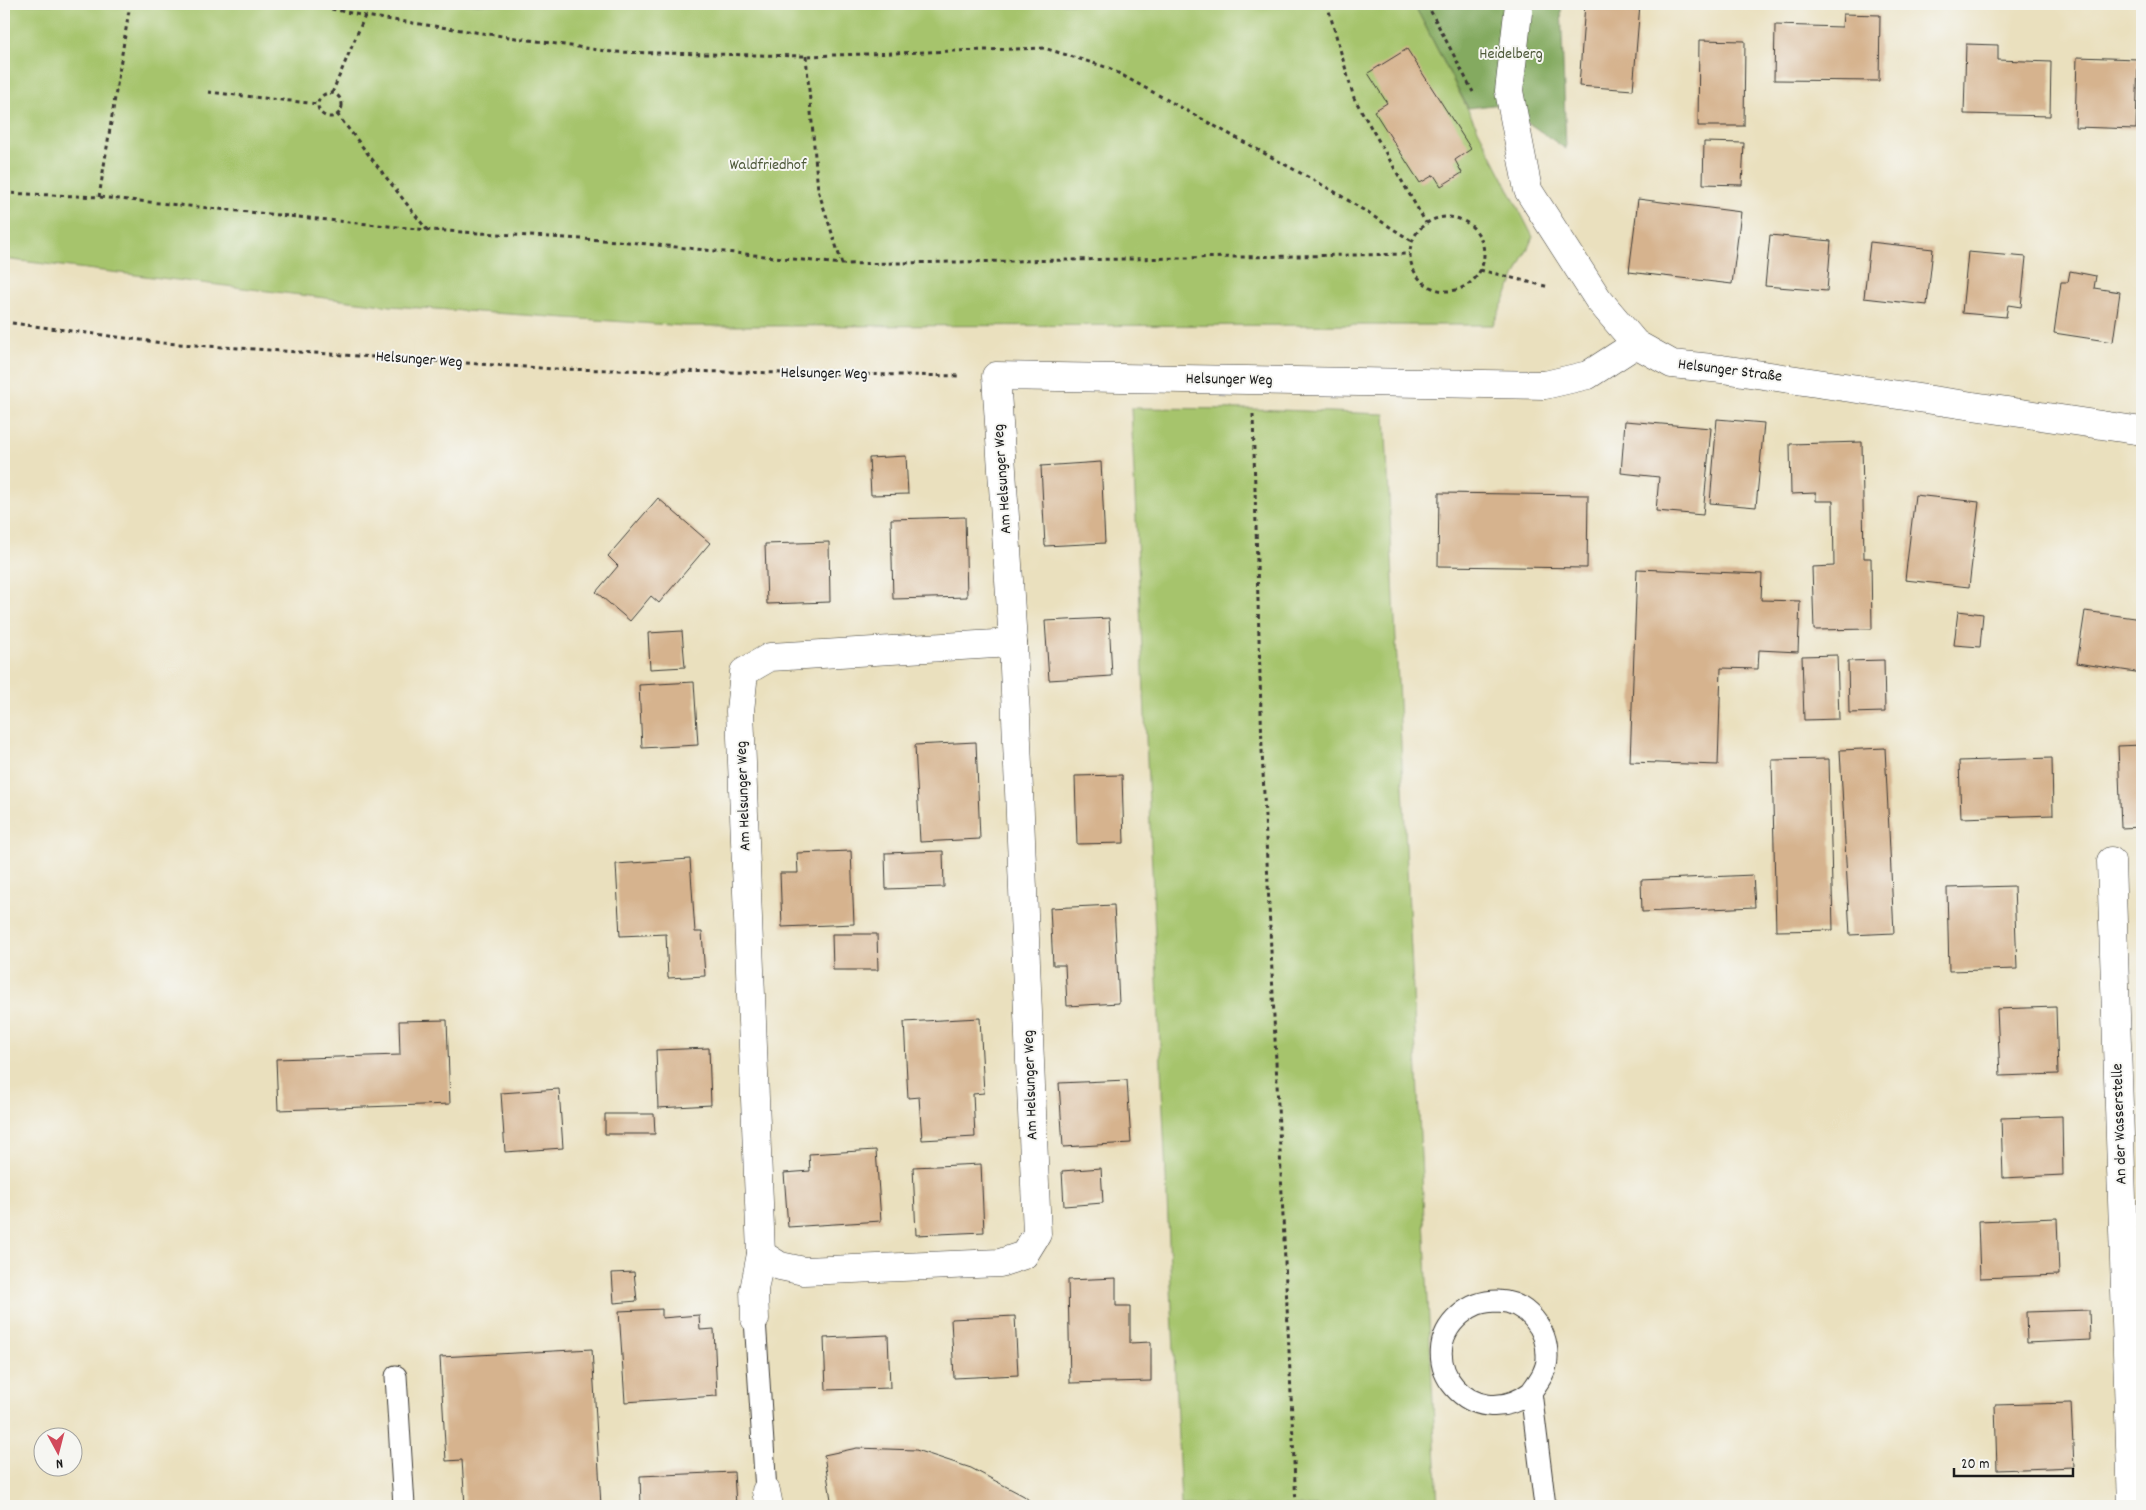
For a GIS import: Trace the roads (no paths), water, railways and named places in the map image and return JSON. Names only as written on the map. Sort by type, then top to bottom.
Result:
[{"type":"street","name":"Helsunger Straße","points":[[1519,4],[1509,91],[1528,190],[1598,299],[1636,344],[1672,364],[1722,369],[2142,431]]},
{"type":"street","name":"Helsunger Weg","points":[[996,376],[1545,385],[1588,375],[1636,344]]},
{"type":"street","name":"Am Helsunger Weg","points":[[761,1254],[780,1266],[804,1271],[1000,1263],[1024,1255],[1037,1234],[1013,643],[996,376]]},
{"type":"street","name":"Am Helsunger Weg","points":[[755,1320],[754,1290],[761,1254],[740,711],[744,672],[770,657],[1013,643]]},
{"type":"street","name":"An der Wasserstelle","points":[[2111,861],[2132,1506]]},
{"type":"lane","points":[[1531,1392],[1506,1406],[1487,1406],[1465,1398],[1452,1385],[1443,1368],[1441,1357],[1443,1338],[1451,1322],[1469,1306],[1487,1301],[1504,1302],[1522,1308],[1536,1320],[1544,1336],[1547,1359],[1542,1376],[1531,1392],[1545,1506]]},
{"type":"lane","points":[[755,1320],[767,1499]]},
{"type":"lane","points":[[396,1376],[404,1506]]},
{"type":"park label","name":"Heidelberg","points":[[1511,54]]},
{"type":"park label","name":"Waldfriedhof","points":[[768,165]]}]
